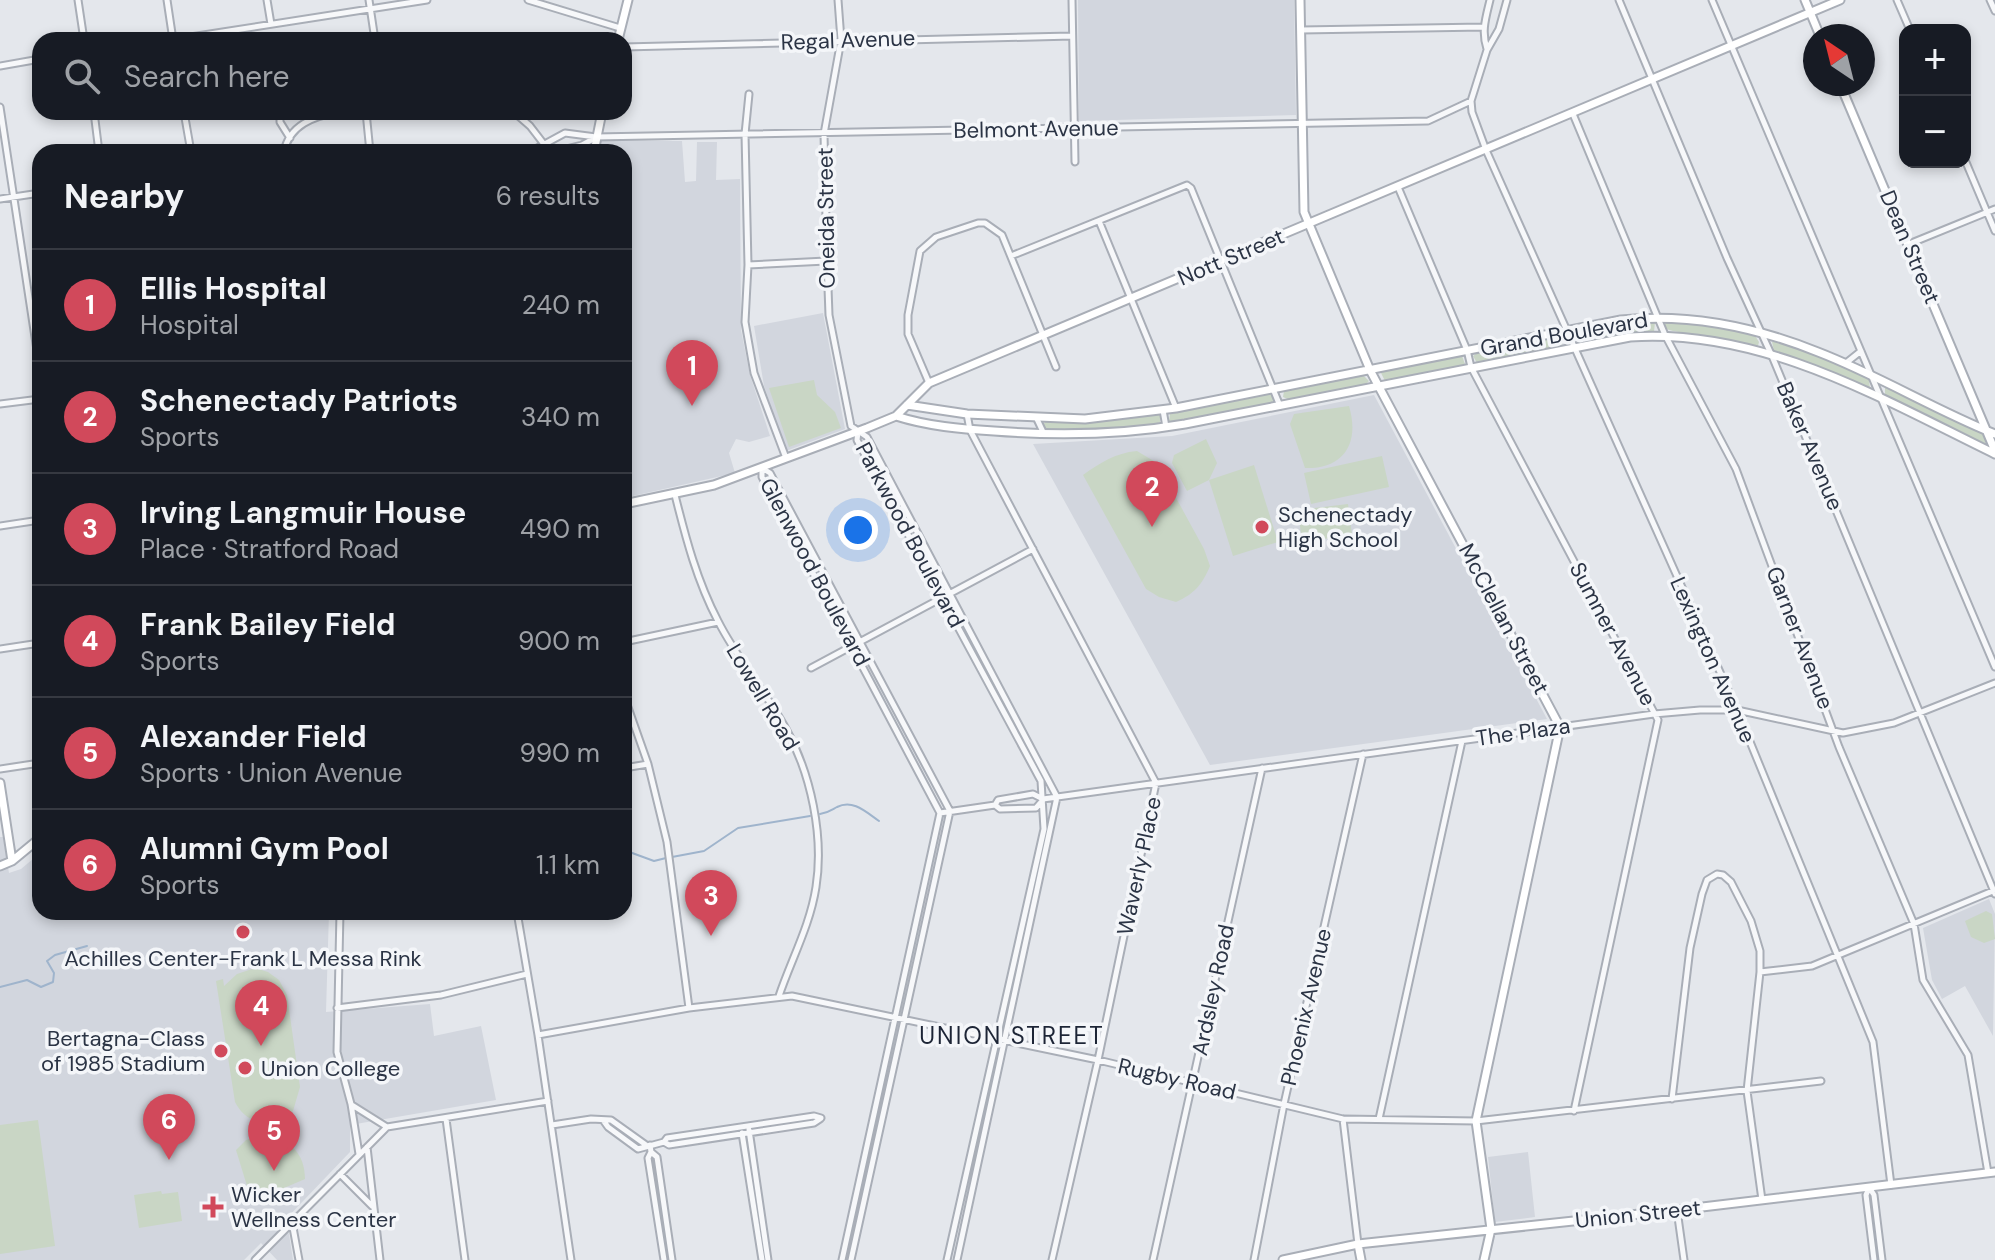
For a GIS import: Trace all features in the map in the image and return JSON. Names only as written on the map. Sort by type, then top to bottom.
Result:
[{"type":"street","points":[[78,0],[83,32]]},
{"type":"street","points":[[167,0],[171,32]]},
{"type":"street","points":[[267,0],[271,24]]},
{"type":"street","points":[[369,0],[374,32]]},
{"type":"street","points":[[222,32],[427,0]]},
{"type":"street","points":[[528,0],[620,28]]},
{"type":"street","points":[[619,32],[628,0]]},
{"type":"street","name":"Oneida Street","points":[[838,0],[841,40],[824,134],[829,315],[851,426],[858,431]]},
{"type":"street","points":[[1072,0],[1075,162]]},
{"type":"street","name":"McClellan Street","points":[[1300,0],[1304,212],[1378,387],[1560,727]]},
{"type":"street","points":[[1487,50],[1483,27],[1490,0]]},
{"type":"street","points":[[1471,101],[1507,0]]},
{"type":"street","name":"Baker Avenue","points":[[1619,0],[1727,258],[1763,334],[1995,892]]},
{"type":"street","points":[[1712,0],[1995,667]]},
{"type":"street","points":[[1805,0],[1815,24]]},
{"type":"street","name":"Nott Street","points":[[632,503],[714,485],[896,416],[929,383],[1840,0]]},
{"type":"street","points":[[1897,0],[1907,24]]},
{"type":"street","points":[[1990,0],[1995,11]]},
{"type":"street","points":[[1301,30],[1483,27]]},
{"type":"street","name":"Regal Avenue","points":[[632,47],[1072,36]]},
{"type":"street","points":[[0,66],[32,60]]},
{"type":"street","points":[[749,94],[745,134],[748,265],[745,322],[754,373],[786,458]]},
{"type":"street","name":"Dean Street","points":[[1845,96],[1979,412],[1991,433],[1995,452]]},
{"type":"street","name":"Belmont Avenue","points":[[544,144],[565,133],[596,137],[824,134],[1428,121],[1471,101]]},
{"type":"street","name":"Lexington Avenue","points":[[1471,101],[1486,150],[1737,710],[1873,1042],[1891,1185]]},
{"type":"street","points":[[0,107],[32,319]]},
{"type":"street","name":"Garner Avenue","points":[[1573,114],[1665,335],[1736,469],[1839,747],[1914,924],[1923,980],[1969,1060],[1991,1173]]},
{"type":"street","points":[[95,120],[98,144]]},
{"type":"street","points":[[185,120],[190,144]]},
{"type":"street","points":[[280,120],[290,138]]},
{"type":"street","points":[[287,144],[309,120]]},
{"type":"street","points":[[367,120],[369,144]]},
{"type":"street","points":[[522,120],[544,144]]},
{"type":"street","points":[[595,144],[600,120]]},
{"type":"street","points":[[584,144],[596,137]]},
{"type":"street","points":[[1968,168],[1995,231]]},
{"type":"street","points":[[1011,256],[1187,185],[1191,188],[1280,406]]},
{"type":"street","name":"Sumner Avenue","points":[[1398,187],[1467,350],[1471,367],[1658,720],[1574,1111]]},
{"type":"street","points":[[0,199],[32,194]]},
{"type":"street","points":[[1909,244],[1995,209]]},
{"type":"street","points":[[1099,221],[1176,408]]},
{"type":"street","points":[[929,383],[908,334],[908,315],[920,251],[936,237],[978,223],[985,223],[1002,235],[1056,367]]},
{"type":"street","points":[[748,265],[827,261]]},
{"type":"street","name":"Grand Boulevard","points":[[907,405],[967,414],[1085,419],[1163,410],[1621,320],[1657,317],[1722,323],[1821,352],[1991,433]]},
{"type":"street","name":"Grand Boulevard","points":[[896,416],[970,430],[1045,435],[1077,436],[1166,427],[1630,337],[1665,335],[1716,340],[1813,368],[1995,452]]},
{"type":"street","points":[[1844,364],[1861,351]]},
{"type":"street","points":[[0,404],[32,400]]},
{"type":"street","points":[[925,408],[926,423]]},
{"type":"street","points":[[1163,410],[1166,427]]},
{"type":"street","points":[[1968,422],[1979,412]]},
{"type":"street","name":"Waverly Place","points":[[967,414],[970,430],[1156,783],[1052,1260]]},
{"type":"street","points":[[1036,417],[1045,435]]},
{"type":"street","name":"Parkwood Boulevard","points":[[947,1260],[1044,829],[1043,799],[1041,781],[857,440],[858,431],[867,437],[1057,797]]},
{"type":"street","name":"Glenwood Boulevard","points":[[940,813],[762,477],[762,468],[769,472],[950,811]]},
{"type":"street","name":"Lowell Road","points":[[675,495],[690,558],[718,622],[787,729],[812,797],[817,824],[816,887],[799,949],[779,996]]},
{"type":"street","points":[[0,526],[32,521]]},
{"type":"street","points":[[811,668],[1033,549]]},
{"type":"street","points":[[632,640],[718,622]]},
{"type":"street","points":[[0,649],[32,644]]},
{"type":"street","name":"The Plaza","points":[[995,805],[998,800],[1033,794],[1043,799],[1700,710],[1737,710],[1836,733],[1883,727],[1995,683]]},
{"type":"street","points":[[632,719],[648,764],[667,842],[689,1008]]},
{"type":"street","points":[[1484,1260],[1491,1229],[1476,1121],[1560,727]]},
{"type":"street","points":[[1379,1119],[1462,741]]},
{"type":"street","name":"Phoenix Avenue","points":[[1254,1260],[1284,1104],[1363,754]]},
{"type":"street","points":[[0,769],[32,764]]},
{"type":"street","points":[[632,767],[648,764]]},
{"type":"street","name":"Ardsley Road","points":[[1153,1260],[1262,768]]},
{"type":"street","points":[[0,783],[12,861]]},
{"type":"street","points":[[957,1260],[1057,797]]},
{"type":"street","name":"The Plaza","points":[[940,813],[995,805],[1000,809],[1036,808],[1043,799]]},
{"type":"street","points":[[851,1260],[950,811]]},
{"type":"street","points":[[842,1260],[940,813]]},
{"type":"street","points":[[0,866],[12,861],[32,845]]},
{"type":"street","points":[[1672,1099],[1690,948],[1707,880],[1717,874],[1733,884],[1757,939],[1760,972],[1747,1091],[1762,1200]]},
{"type":"street","points":[[1760,972],[1812,966],[1995,892]]},
{"type":"street","points":[[340,920],[337,1052],[360,1154]]},
{"type":"street","points":[[518,920],[571,1260]]},
{"type":"street","points":[[337,1008],[441,995],[527,974]]},
{"type":"street","name":"Rugby Road","points":[[538,1035],[689,1008],[792,996],[1098,1060],[1343,1119],[1476,1121],[1821,1081]]},
{"type":"street","points":[[255,1260],[387,1127],[548,1101]]},
{"type":"street","points":[[351,1104],[387,1127]]},
{"type":"street","points":[[552,1125],[603,1120],[638,1149],[664,1142],[667,1138],[741,1132],[749,1130],[814,1116],[821,1118],[814,1123],[749,1130]]},
{"type":"street","points":[[446,1119],[465,1260]]},
{"type":"street","points":[[1343,1119],[1361,1260]]},
{"type":"street","points":[[749,1130],[768,1260]]},
{"type":"street","points":[[741,1132],[762,1260]]},
{"type":"street","points":[[367,1146],[380,1260]]},
{"type":"street","points":[[649,1147],[648,1158],[664,1260]]},
{"type":"street","points":[[649,1147],[657,1157],[672,1260]]},
{"type":"street","name":"Union Street","points":[[1283,1260],[1358,1244],[1991,1173]]},
{"type":"street","points":[[340,1174],[372,1207]]},
{"type":"street","points":[[1869,1187],[1866,1195],[1874,1260]]},
{"type":"street","points":[[1869,1187],[1874,1195],[1882,1260]]},
{"type":"street","points":[[1677,1210],[1684,1260]]},
{"type":"street","points":[[292,1221],[299,1260]]},
{"type":"shaded area","points":[[1078,0],[1294,0],[1296,115],[1079,121]]},
{"type":"shaded area","points":[[600,140],[682,141],[685,182],[696,181],[697,142],[717,142],[716,180],[740,179],[741,330],[750,375],[770,436],[749,442],[736,439],[729,453],[735,473],[632,496],[632,144],[600,144]]},
{"type":"shaded area","points":[[823,313],[845,429],[786,451],[764,386],[754,326]]},
{"type":"shaded area","name":"Schenectady High School","points":[[1374,395],[1547,719],[1210,765],[1033,444],[1172,436]]},
{"type":"shaded area","name":"Union College","points":[[0,837],[3,837],[9,873],[21,869],[32,860],[32,920],[329,920],[326,1012],[430,1004],[434,1036],[481,1026],[496,1100],[350,1125],[350,1152],[283,1222],[289,1234],[293,1260],[277,1260],[261,1243],[244,1260],[0,1260]]},
{"type":"shaded area","points":[[1989,899],[1995,914],[1993,1036],[1965,986],[1942,999],[1932,980],[1923,928]]},
{"type":"shaded area","points":[[1528,1152],[1535,1217],[1495,1222],[1488,1157]]},
{"type":"green space","points":[[1645,320],[1655,322],[1654,332],[1574,341],[1575,332]]},
{"type":"green space","points":[[1668,321],[1720,326],[1754,334],[1758,346],[1673,331],[1664,325]]},
{"type":"green space","points":[[1559,336],[1563,343],[1559,348],[1477,363],[1473,356],[1477,353]]},
{"type":"green space","points":[[1772,342],[1869,379],[1870,390],[1774,351]]},
{"type":"green space","points":[[1462,356],[1465,364],[1460,366],[1385,381],[1381,373],[1387,370]]},
{"type":"green space","points":[[1363,375],[1369,381],[1365,385],[1290,400],[1283,397],[1284,391]]},
{"type":"green space","points":[[814,380],[817,395],[835,412],[841,428],[789,447],[769,388]]},
{"type":"green space","points":[[1885,387],[1984,433],[1986,444],[1885,398]]},
{"type":"green space","points":[[1271,393],[1274,399],[1271,404],[1169,422],[1170,413]]},
{"type":"green space","points":[[1349,406],[1352,431],[1346,451],[1330,464],[1305,468],[1290,424],[1294,414]]},
{"type":"green space","points":[[1160,415],[1160,422],[1156,424],[1103,431],[1047,431],[1043,424],[1048,420],[1088,422]]},
{"type":"green space","points":[[1206,439],[1217,463],[1209,480],[1187,491],[1172,463],[1174,455]]},
{"type":"green space","points":[[1137,451],[1157,463],[1204,549],[1210,566],[1197,588],[1176,602],[1146,589],[1083,475],[1115,456]]},
{"type":"green space","points":[[1382,456],[1389,487],[1311,504],[1304,473]]},
{"type":"green space","points":[[1254,465],[1278,542],[1233,556],[1209,480]]},
{"type":"green space","points":[[1348,504],[1352,535],[1302,542],[1298,510]]},
{"type":"green space","points":[[1986,911],[1992,914],[1995,939],[1984,943],[1971,937],[1965,921]]},
{"type":"green space","points":[[255,968],[279,980],[287,995],[300,1087],[293,1111],[269,1122],[246,1116],[235,1102],[216,981],[223,979],[224,986],[237,974]]},
{"type":"green space","points":[[38,1120],[55,1246],[0,1254],[0,1125]]},
{"type":"green space","points":[[265,1134],[282,1140],[294,1149],[302,1162],[305,1179],[256,1200],[251,1199],[236,1150],[246,1140]]},
{"type":"green space","points":[[161,1191],[162,1194],[178,1192],[182,1221],[139,1228],[134,1195]]},
{"type":"waterway","points":[[820,814],[848,805],[879,821]]},
{"type":"waterway","points":[[672,857],[704,851],[738,828],[810,816]]},
{"type":"waterway","points":[[632,853],[654,861],[666,858]]},
{"type":"waterway","points":[[0,987],[27,980],[41,987],[53,982],[54,973],[47,961],[55,955],[87,946]]},
{"type":"place","name":"Ellis Hospital","points":[[692,406]]},
{"type":"place","name":"Schenectady Patriots","points":[[1152,527]]},
{"type":"place","name":"Schenectady High School","points":[[1262,527]]},
{"type":"place","name":"Achilles Center-Frank L Messa Rink","points":[[243,932]]},
{"type":"place","name":"Irving Langmuir House","points":[[711,936]]},
{"type":"place","name":"Frank Bailey Field","points":[[261,1046]]},
{"type":"place","name":"Bertagna-Class of 1985 Stadium","points":[[221,1051]]},
{"type":"place","name":"Union College","points":[[245,1068]]},
{"type":"place","name":"Alumni Gym Pool","points":[[169,1160]]},
{"type":"place","name":"Alexander Field","points":[[274,1171]]},
{"type":"place","name":"Wicker Wellness Center","points":[[213,1207]]},
{"type":"district","name":"UNION STREET","points":[[1012,1035]]}]
